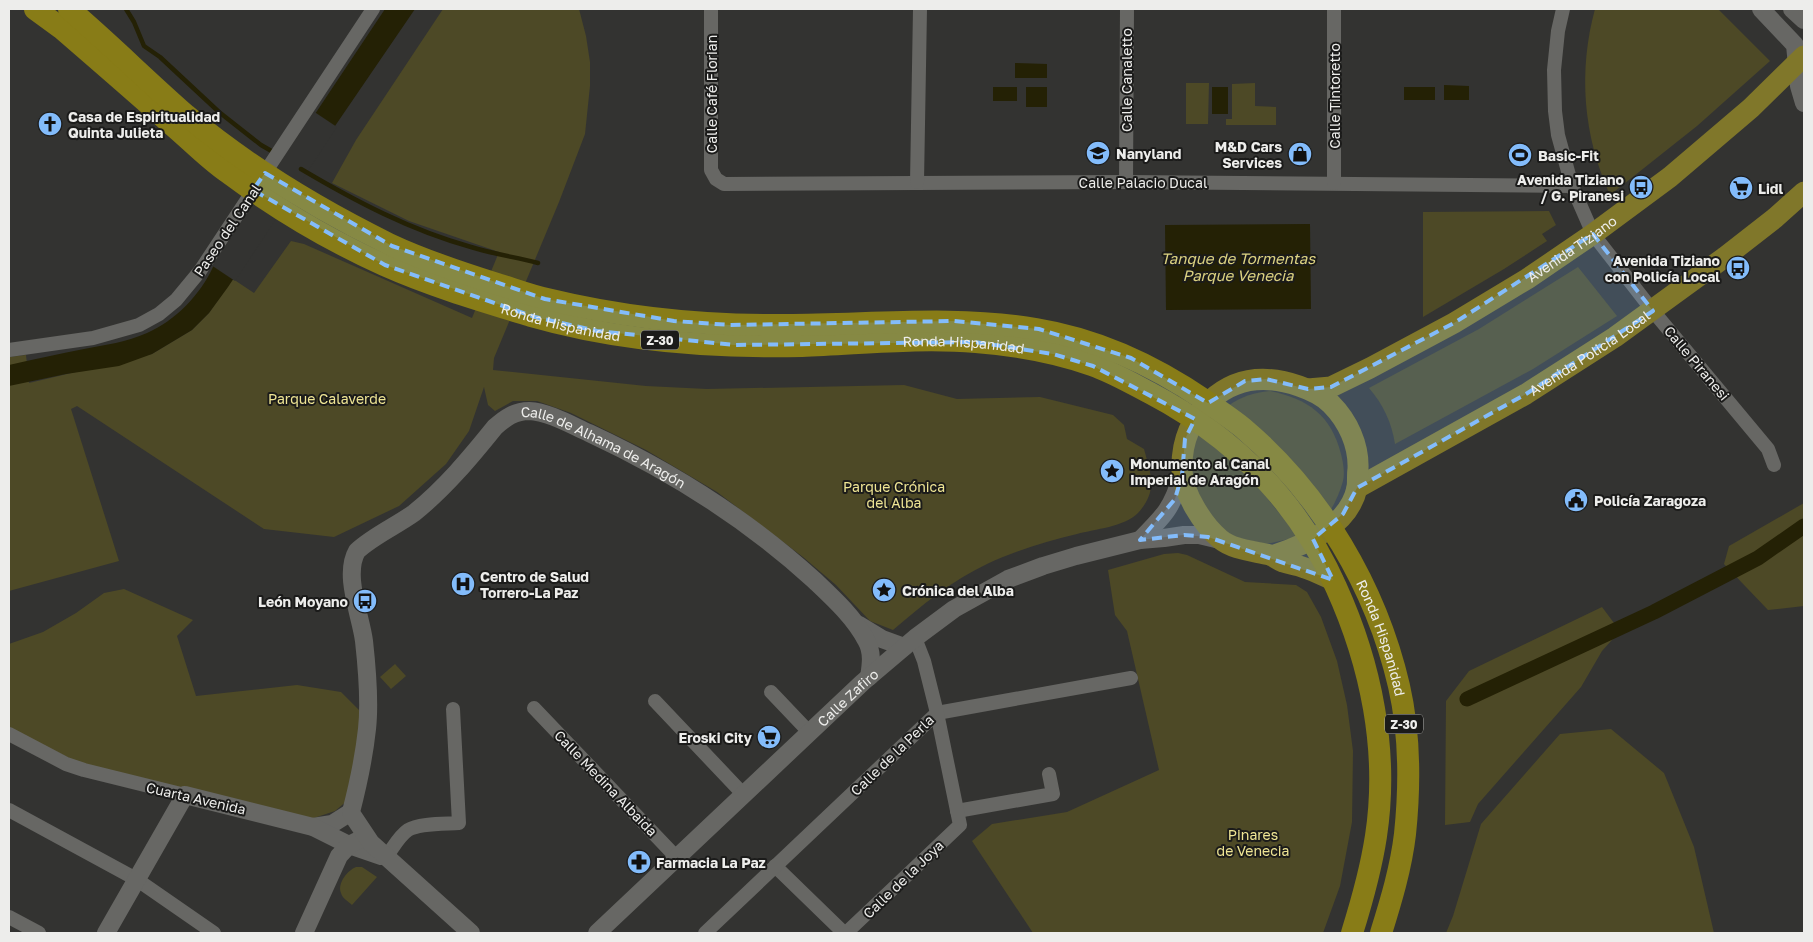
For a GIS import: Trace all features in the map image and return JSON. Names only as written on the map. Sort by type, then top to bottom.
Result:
[{"type":"highway","name":"Ronda Hispanidad","points":[[35,9],[68,35],[224,171],[307,224],[385,265],[456,292],[535,317],[597,331],[673,342],[800,346],[933,340],[1017,347],[1053,354],[1094,366],[1246,430],[1285,469],[1315,505],[1333,580],[1360,648],[1379,739],[1380,790],[1376,835],[1365,891],[1352,933]]},
{"type":"highway","name":"Ronda Hispanidad","points":[[69,9],[189,117],[283,185],[392,246],[460,272],[544,299],[674,321],[730,325],[792,325],[954,321],[1039,329],[1089,342],[1131,358],[1177,382],[1201,411]]},
{"type":"highway","name":"Ronda Hispanidad","points":[[1321,533],[1359,573],[1384,635],[1399,688],[1406,734],[1408,789],[1404,836],[1392,898],[1381,933]]},
{"type":"main road","name":"Avenida Tiziano","points":[[1308,389],[1331,386],[1412,346],[1527,279],[1649,193],[1723,133],[1772,90],[1800,60]]},
{"type":"main road","name":"Avenida Policía Local","points":[[1357,488],[1526,394],[1615,337],[1653,311],[1775,218],[1804,192]]},
{"type":"main road","name":"Ronda Hispanidad","points":[[1272,556],[1298,547],[1321,533],[1347,509],[1357,488],[1358,460],[1352,435],[1346,423],[1331,404],[1322,397],[1308,389],[1286,382],[1266,379],[1245,380],[1217,394],[1201,411],[1185,439],[1182,475],[1187,493],[1195,509],[1220,540],[1242,549],[1272,556],[1282,562],[1305,568],[1333,580]]},
{"type":"street","name":"Paseo del Canal","points":[[9,350],[93,338],[129,329],[146,322],[176,300],[206,262],[374,9]]},
{"type":"street","name":"Calle Café Florian","points":[[711,9],[711,170],[716,179]]},
{"type":"street","points":[[918,182],[920,9]]},
{"type":"street","name":"Calle Canaletto","points":[[1126,182],[1127,9]]},
{"type":"street","name":"Calle Tintoretto","points":[[1334,9],[1334,183]]},
{"type":"street","name":"Calle Piranesi","points":[[1563,9],[1556,50],[1554,90],[1558,135],[1572,186],[1593,234],[1653,311],[1768,449],[1774,465]]},
{"type":"street","points":[[1761,9],[1792,41],[1800,60],[1800,93],[1804,104]]},
{"type":"street","points":[[1792,9],[1804,20]]},
{"type":"street","name":"Calle Palacio Ducal","points":[[716,179],[724,184],[738,185],[918,182],[1126,182],[1572,186]]},
{"type":"street","name":"Calle de Alhama de Aragón","points":[[351,812],[360,776],[367,728],[364,641],[352,574],[355,554],[430,499],[449,481],[495,427],[503,420],[520,412],[536,412],[565,423],[630,453],[674,478],[733,515],[764,538],[801,568],[855,622],[875,636],[910,643]]},
{"type":"street","points":[[1140,540],[1168,510],[1175,499],[1182,475]]},
{"type":"street","name":"Calle Zafiro","points":[[599,932],[869,677],[954,609],[1008,579],[1057,561],[1140,540],[1198,535],[1220,540]]},
{"type":"street","name":"Calle de Alhama de Aragón","points":[[855,622],[870,647],[869,677]]},
{"type":"street","points":[[910,643],[924,661],[958,811],[1053,794],[1049,774]]},
{"type":"street","name":"Calle de la Perla","points":[[705,933],[937,713],[1131,678]]},
{"type":"street","points":[[771,692],[810,733]]},
{"type":"street","points":[[655,701],[744,795]]},
{"type":"street","name":"Calle Medina Albaida","points":[[534,708],[678,859]]},
{"type":"street","points":[[386,857],[403,834],[410,828],[459,823],[453,709]]},
{"type":"street","name":"Cuarta Avenida","points":[[9,734],[66,764],[84,770],[313,828],[349,845],[386,857]]},
{"type":"street","points":[[106,933],[185,795]]},
{"type":"street","points":[[9,810],[136,880],[214,933]]},
{"type":"street","name":"Calle de la Joya","points":[[845,933],[960,825],[958,811]]},
{"type":"street","points":[[313,828],[332,824],[351,812]]},
{"type":"street","name":"Cuarta Avenida","points":[[351,812],[371,843],[471,933]]},
{"type":"street","points":[[304,933],[339,856],[349,845],[361,840],[371,843]]},
{"type":"street","points":[[775,866],[845,933]]},
{"type":"street","points":[[9,917],[39,933]]},
{"type":"highlighted area","points":[[265,173],[392,246],[545,299],[674,321],[730,325],[954,321],[1039,329],[1131,358],[1208,403],[1245,381],[1266,379],[1308,389],[1331,387],[1454,323],[1593,234],[1653,311],[1526,394],[1357,488],[1343,514],[1313,539],[1333,580],[1208,537],[1184,535],[1140,540],[1175,499],[1182,475],[1185,439],[1195,419],[1093,366],[1053,354],[975,342],[734,345],[597,331],[535,317],[385,265],[253,190]]},
{"type":"green space","points":[[443,9],[579,9],[590,62],[590,86],[585,134],[559,202],[494,358],[493,370],[646,386],[707,389],[904,385],[957,399],[1040,397],[1113,415],[1124,425],[1127,439],[1144,449],[1149,467],[1151,490],[1144,505],[1138,513],[1125,521],[1109,527],[1043,543],[974,570],[915,611],[893,630],[870,621],[836,585],[803,557],[717,492],[646,450],[571,413],[537,401],[513,401],[495,411],[488,405],[484,387],[469,431],[446,464],[399,506],[334,537],[264,529],[77,406],[71,409],[119,561],[9,591],[9,357],[26,355],[29,383],[152,354],[192,330],[209,313],[233,279],[254,293],[291,241],[304,244],[472,318],[499,252],[409,221],[332,183],[356,140]]},
{"type":"green space","points":[[1595,9],[1718,9],[1770,61],[1697,126],[1610,195],[1594,150],[1586,103],[1586,56]]},
{"type":"green space","points":[[1186,83],[1209,83],[1208,124],[1186,124]]},
{"type":"green space","points":[[1255,83],[1255,106],[1276,107],[1276,125],[1226,125],[1226,119],[1232,119],[1232,84]]},
{"type":"green space","points":[[1549,211],[1556,225],[1542,234],[1547,241],[1423,317],[1423,212]]},
{"type":"green space","points":[[1578,267],[1617,316],[1533,369],[1395,444],[1386,414],[1369,388],[1479,329]]},
{"type":"green space","points":[[1270,391],[1284,394],[1307,404],[1324,419],[1337,440],[1344,474],[1339,493],[1329,513],[1228,406],[1248,396]]},
{"type":"green space","points":[[1197,431],[1252,479],[1298,537],[1266,544],[1234,537],[1214,522],[1193,490],[1190,460]]},
{"type":"green space","points":[[1804,503],[1804,606],[1768,610],[1724,564],[1729,546]]},
{"type":"green space","name":"Pinares de Venecia","points":[[1178,553],[1187,555],[1245,582],[1296,585],[1307,592],[1321,617],[1337,661],[1347,705],[1353,751],[1352,822],[1340,886],[1323,933],[1033,933],[972,841],[992,824],[1067,812],[1159,770],[1127,631],[1115,615],[1108,570],[1164,554]]},
{"type":"green space","points":[[124,589],[193,620],[177,636],[196,696],[297,685],[341,692],[362,713],[348,800],[335,811],[308,820],[85,766],[9,728],[9,644],[43,632],[76,613],[104,593]]},
{"type":"green space","points":[[1602,607],[1620,631],[1602,651],[1581,687],[1478,804],[1470,822],[1445,825],[1446,701],[1469,671]]},
{"type":"green space","points":[[395,664],[406,676],[391,689],[380,677]]},
{"type":"green space","points":[[1611,729],[1664,773],[1694,847],[1714,933],[1446,933],[1481,824],[1560,734]]},
{"type":"green space","points":[[356,867],[362,867],[377,877],[352,905],[344,898],[340,889],[342,881],[347,874]]},
{"type":"water","points":[[385,9],[415,9],[209,313],[192,330],[152,354],[119,366],[66,374],[9,386],[9,365],[132,339],[157,328],[186,306],[202,287],[213,267]]},
{"type":"water","points":[[1015,63],[1047,64],[1047,78],[1015,78]]},
{"type":"water","points":[[1444,85],[1469,86],[1469,100],[1444,100]]},
{"type":"water","points":[[993,87],[1017,87],[1017,101],[993,101]]},
{"type":"water","points":[[1026,87],[1047,87],[1047,107],[1026,107]]},
{"type":"water","points":[[1212,87],[1228,87],[1228,114],[1212,114]]},
{"type":"water","points":[[1404,87],[1435,87],[1435,100],[1404,100]]},
{"type":"water","name":"Tanque de Tormentas Parque Venecia","points":[[1310,224],[1311,309],[1166,310],[1165,225]]},
{"type":"pier","points":[[313,111],[337,127],[235,281],[211,265]]},
{"type":"waterway","points":[[126,9],[134,22],[144,46],[160,57],[219,112],[261,145],[275,153]]},
{"type":"waterway","points":[[301,169],[383,214],[426,232],[479,249],[538,263]]},
{"type":"waterway","points":[[1467,699],[1654,612],[1758,558],[1804,526]]},
{"type":"place","name":"Casa de Espiritualidad Quinta Julieta","points":[[50,124]]},
{"type":"place","name":"Nanyland","points":[[1098,153]]},
{"type":"place","name":"M&D Cars Services","points":[[1300,154]]},
{"type":"place","name":"Basic-Fit","points":[[1520,155]]},
{"type":"place","name":"Avenida Tiziano / G. Piranesi","points":[[1641,187]]},
{"type":"place","name":"Lidl","points":[[1741,188]]},
{"type":"place","name":"Avenida Tiziano con Policía Local","points":[[1738,268]]},
{"type":"place","name":"Monumento al Canal Imperial de Aragón","points":[[1112,471]]},
{"type":"place","name":"Policía Zaragoza","points":[[1576,500]]},
{"type":"place","name":"Centro de Salud Torrero-La Paz","points":[[463,584]]},
{"type":"place","name":"Crónica del Alba","points":[[884,590]]},
{"type":"place","name":"León Moyano","points":[[365,601]]},
{"type":"place","name":"Eroski City","points":[[769,737]]},
{"type":"place","name":"Farmacia La Paz","points":[[639,862]]},
{"type":"park label","name":"Parque Calaverde","points":[[327,398]]},
{"type":"park label","name":"Parque Crónica del Alba","points":[[894,494]]}]
